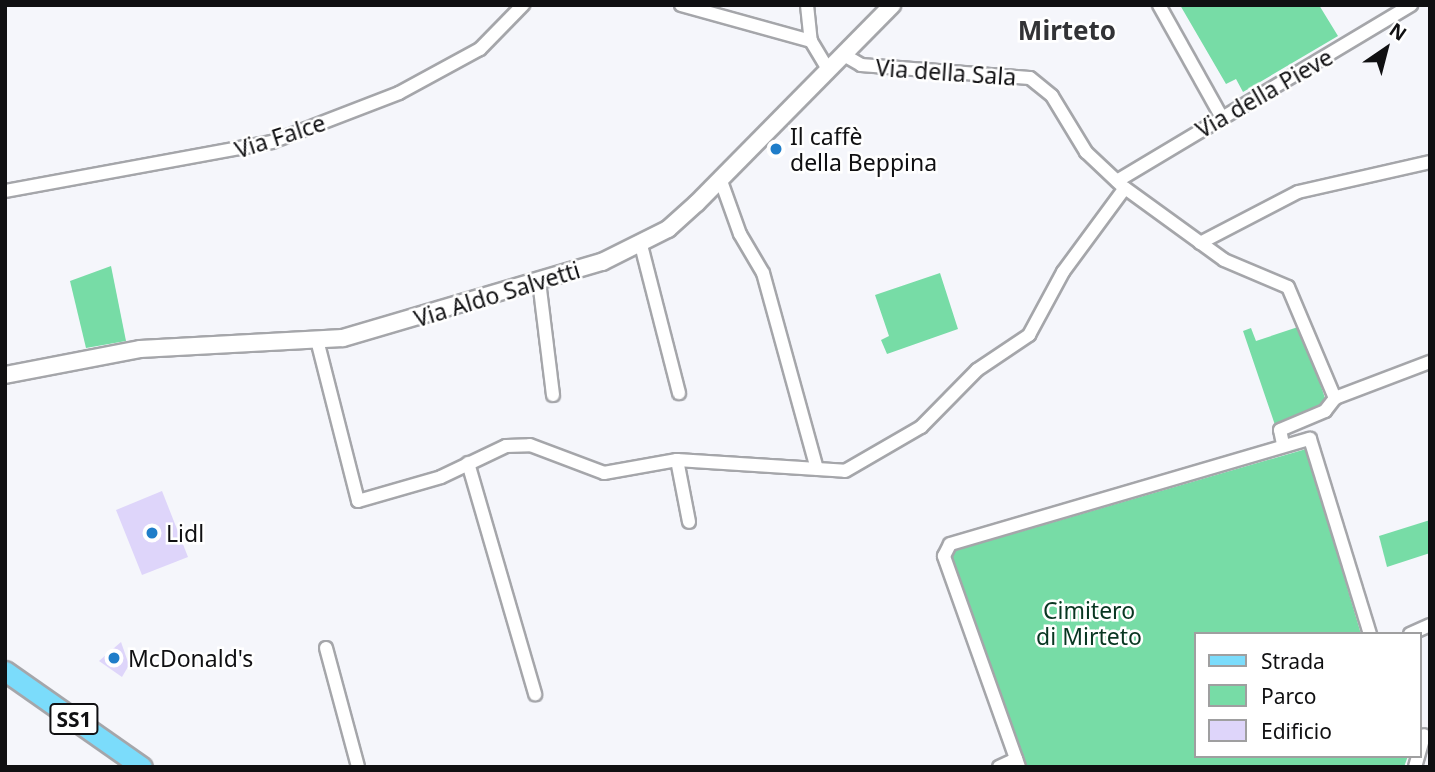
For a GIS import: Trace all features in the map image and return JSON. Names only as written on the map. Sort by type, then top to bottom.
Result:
[{"type":"main road","name":"SS1","points":[[5,671],[142,767]]},
{"type":"street","name":"Via Falce","points":[[5,191],[196,160],[284,138],[399,93],[481,49],[523,5]]},
{"type":"street","points":[[681,5],[811,40]]},
{"type":"street","points":[[807,5],[811,40],[829,71]]},
{"type":"street","name":"Via Aldo Salvetti","points":[[5,375],[140,349],[317,340],[386,328],[539,281],[640,245],[721,181],[892,5]]},
{"type":"street","points":[[1159,5],[1221,116]]},
{"type":"street","name":"Via della Pieve","points":[[1121,185],[1221,116],[1411,5]]},
{"type":"street","name":"Via della Sala","points":[[844,55],[862,65],[1030,78],[1052,96],[1086,152],[1121,185],[1240,270],[1288,287],[1335,398]]},
{"type":"street","points":[[1200,243],[1298,192],[1430,162]]},
{"type":"street","points":[[721,181],[740,234],[763,273],[817,469]]},
{"type":"street","points":[[317,340],[358,501],[468,463],[490,450],[530,445],[604,472],[677,460],[834,472],[866,464],[921,427],[977,370],[1029,335],[1072,257],[1121,185]]},
{"type":"street","points":[[640,245],[679,393]]},
{"type":"street","points":[[539,281],[553,396]]},
{"type":"street","points":[[1283,444],[1280,430],[1325,411],[1335,398],[1430,362]]},
{"type":"street","points":[[999,767],[1017,763],[944,549],[1303,439],[1314,444],[1369,632]]},
{"type":"street","points":[[677,460],[689,522]]},
{"type":"street","points":[[468,463],[535,694]]},
{"type":"street","points":[[326,648],[358,767]]},
{"type":"green space","points":[[1180,5],[1319,5],[1338,36],[1243,92],[1236,79],[1226,84]]},
{"type":"green space","points":[[111,266],[126,341],[86,348],[70,281]]},
{"type":"green space","points":[[940,273],[958,329],[887,354],[881,340],[889,336],[875,295]]},
{"type":"green space","points":[[1301,326],[1326,401],[1276,428],[1243,331],[1251,328],[1256,341]]},
{"type":"green space","name":"Cimitero di Mirteto","points":[[1306,449],[1360,632],[1194,632],[1194,758],[1407,758],[1404,767],[1027,767],[950,552]]},
{"type":"green space","points":[[1430,520],[1430,553],[1387,567],[1379,536]]},
{"type":"building","name":"Lidl","points":[[162,491],[188,557],[142,575],[116,510]]},
{"type":"building","name":"McDonald's","points":[[121,642],[129,665],[122,677],[99,661]]},
{"type":"place","name":"Il caffè della Beppina","points":[[776,149]]},
{"type":"place","name":"Lidl","points":[[152,533]]},
{"type":"place","name":"McDonald's","points":[[114,658]]},
{"type":"district","name":"Mirteto","points":[[1067,31]]}]
